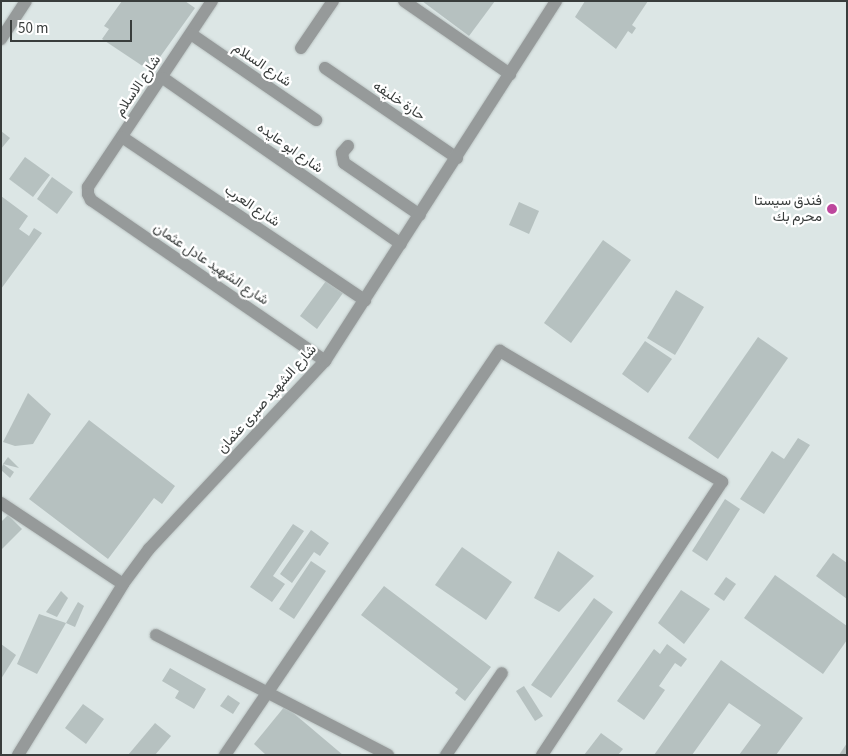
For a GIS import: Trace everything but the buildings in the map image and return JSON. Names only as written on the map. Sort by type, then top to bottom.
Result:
[{"type":"street","points":[[1,39],[26,1]]},
{"type":"street","name":"شارع الاسلام","points":[[88,187],[212,1]]},
{"type":"street","points":[[301,48],[333,1]]},
{"type":"street","name":"شارع الشهيد صبرى عثمان","points":[[18,755],[122,584],[149,549],[325,361],[556,1]]},
{"type":"street","points":[[404,2],[510,74]]},
{"type":"street","name":"شارع السلام","points":[[191,34],[316,120]]},
{"type":"street","name":"حارة خليفه","points":[[325,68],[457,158]]},
{"type":"street","name":"شارع ابو عايده","points":[[162,78],[401,244]]},
{"type":"street","name":"شارع العرب","points":[[122,137],[365,300]]},
{"type":"street","points":[[348,146],[342,153],[344,163],[420,214]]},
{"type":"street","name":"شارع الشهيد عادل عثمان","points":[[88,187],[91,200],[325,361]]},
{"type":"street","points":[[226,755],[500,351],[722,482],[542,755]]},
{"type":"street","points":[[1,503],[122,584]]},
{"type":"street","points":[[156,635],[270,692],[388,755]]},
{"type":"street","points":[[446,755],[502,673]]},
{"type":"place","name":"فندق سيستا محرم بك","points":[[832,209]]}]
